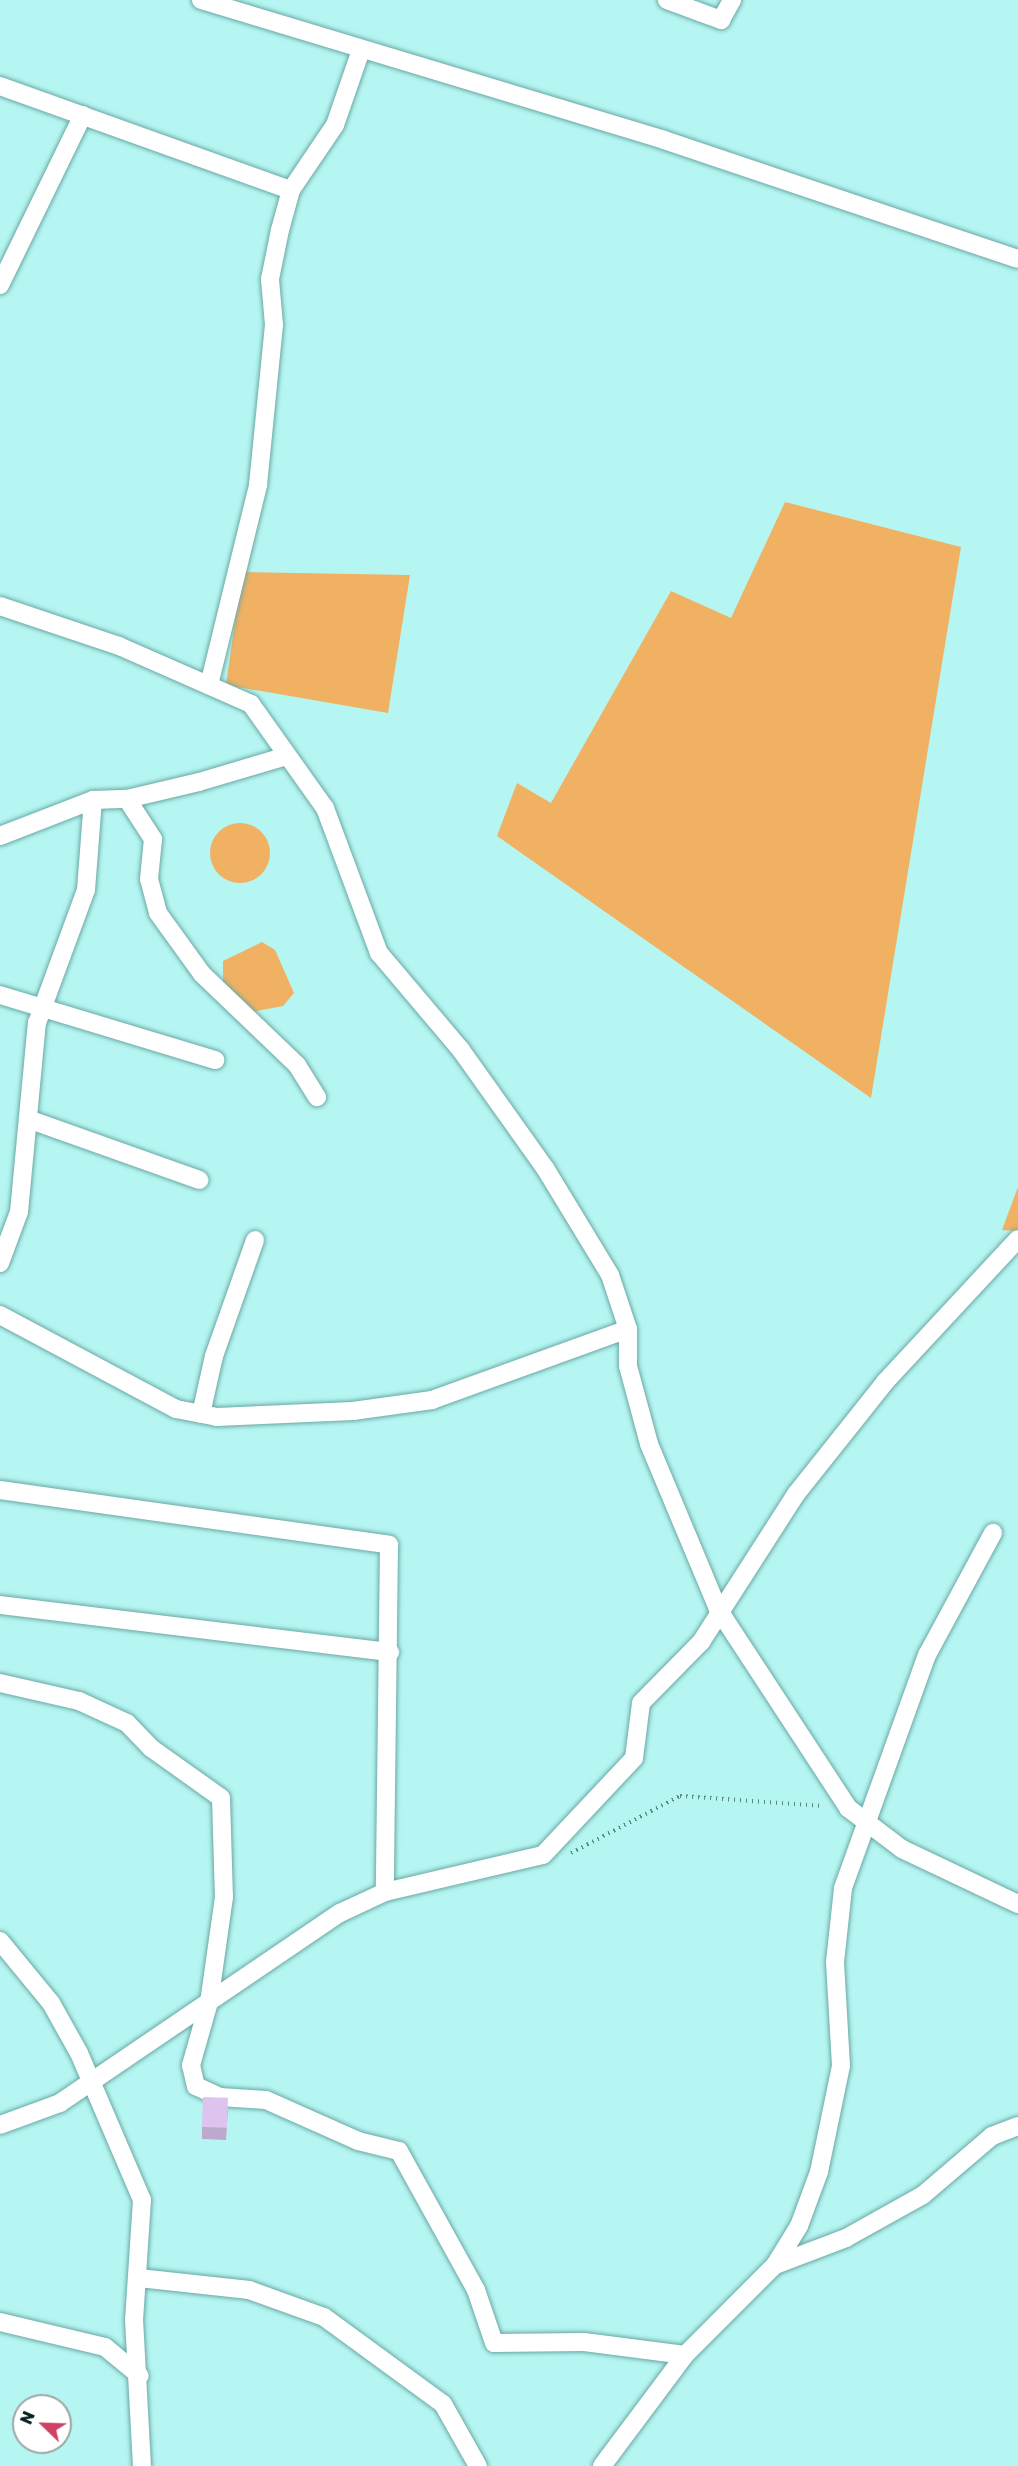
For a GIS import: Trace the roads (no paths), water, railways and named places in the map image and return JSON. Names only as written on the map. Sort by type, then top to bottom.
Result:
[{"type":"street","points":[[201,0],[360,53],[664,140],[1018,259]]},
{"type":"street","points":[[667,0],[722,20],[732,0]]},
{"type":"street","points":[[209,685],[258,485],[274,325],[270,279],[291,190],[335,125],[360,53]]},
{"type":"street","points":[[0,86],[291,190]]},
{"type":"street","points":[[0,285],[83,115]]},
{"type":"street","points":[[0,606],[119,646],[251,704],[325,808],[380,953],[461,1050],[545,1168],[610,1275],[628,1329],[628,1366],[649,1444],[718,1609],[848,1808],[868,1827],[957,1877],[1018,1904]]},
{"type":"street","points":[[0,836],[93,800],[127,799],[286,756]]},
{"type":"street","points":[[127,799],[136,821],[149,829],[153,839],[149,879],[158,913],[202,974],[297,1065],[317,1097]]},
{"type":"street","points":[[0,1263],[19,1212],[28,1119],[44,1005],[86,890],[93,800]]},
{"type":"street","points":[[0,995],[44,1005],[215,1060]]},
{"type":"street","points":[[28,1119],[199,1180]]},
{"type":"street","points":[[0,2125],[60,2103],[339,1913],[385,1892],[543,1855],[634,1758],[641,1703],[684,1665],[718,1609],[837,1441],[1018,1239]]},
{"type":"street","points":[[201,1414],[214,1356],[255,1240]]},
{"type":"street","points":[[0,1315],[106,1376],[176,1410],[201,1414],[353,1411],[432,1400],[628,1329]]},
{"type":"street","points":[[0,1490],[389,1545],[390,1652],[385,1892]]},
{"type":"street","points":[[602,2466],[685,2355],[775,2265],[799,2226],[829,2132],[841,2066],[837,1934],[843,1888],[868,1827],[927,1655],[993,1533]]},
{"type":"street","points":[[0,1605],[390,1652]]},
{"type":"street","points":[[0,1683],[79,1701],[127,1723],[151,1748],[221,1798],[224,1897],[209,2002],[191,2065],[196,2086],[220,2097],[266,2100],[358,2141],[399,2151],[476,2290],[494,2343],[584,2342],[685,2355]]},
{"type":"street","points":[[0,1941],[51,2003],[79,2053],[88,2084],[142,2200],[140,2278],[134,2319],[140,2376],[142,2466]]},
{"type":"street","points":[[775,2265],[846,2238],[923,2194],[992,2136],[1018,2126]]},
{"type":"street","points":[[140,2278],[249,2290],[324,2317],[443,2404],[478,2466]]},
{"type":"street","points":[[0,2322],[105,2347],[140,2376]]}]
